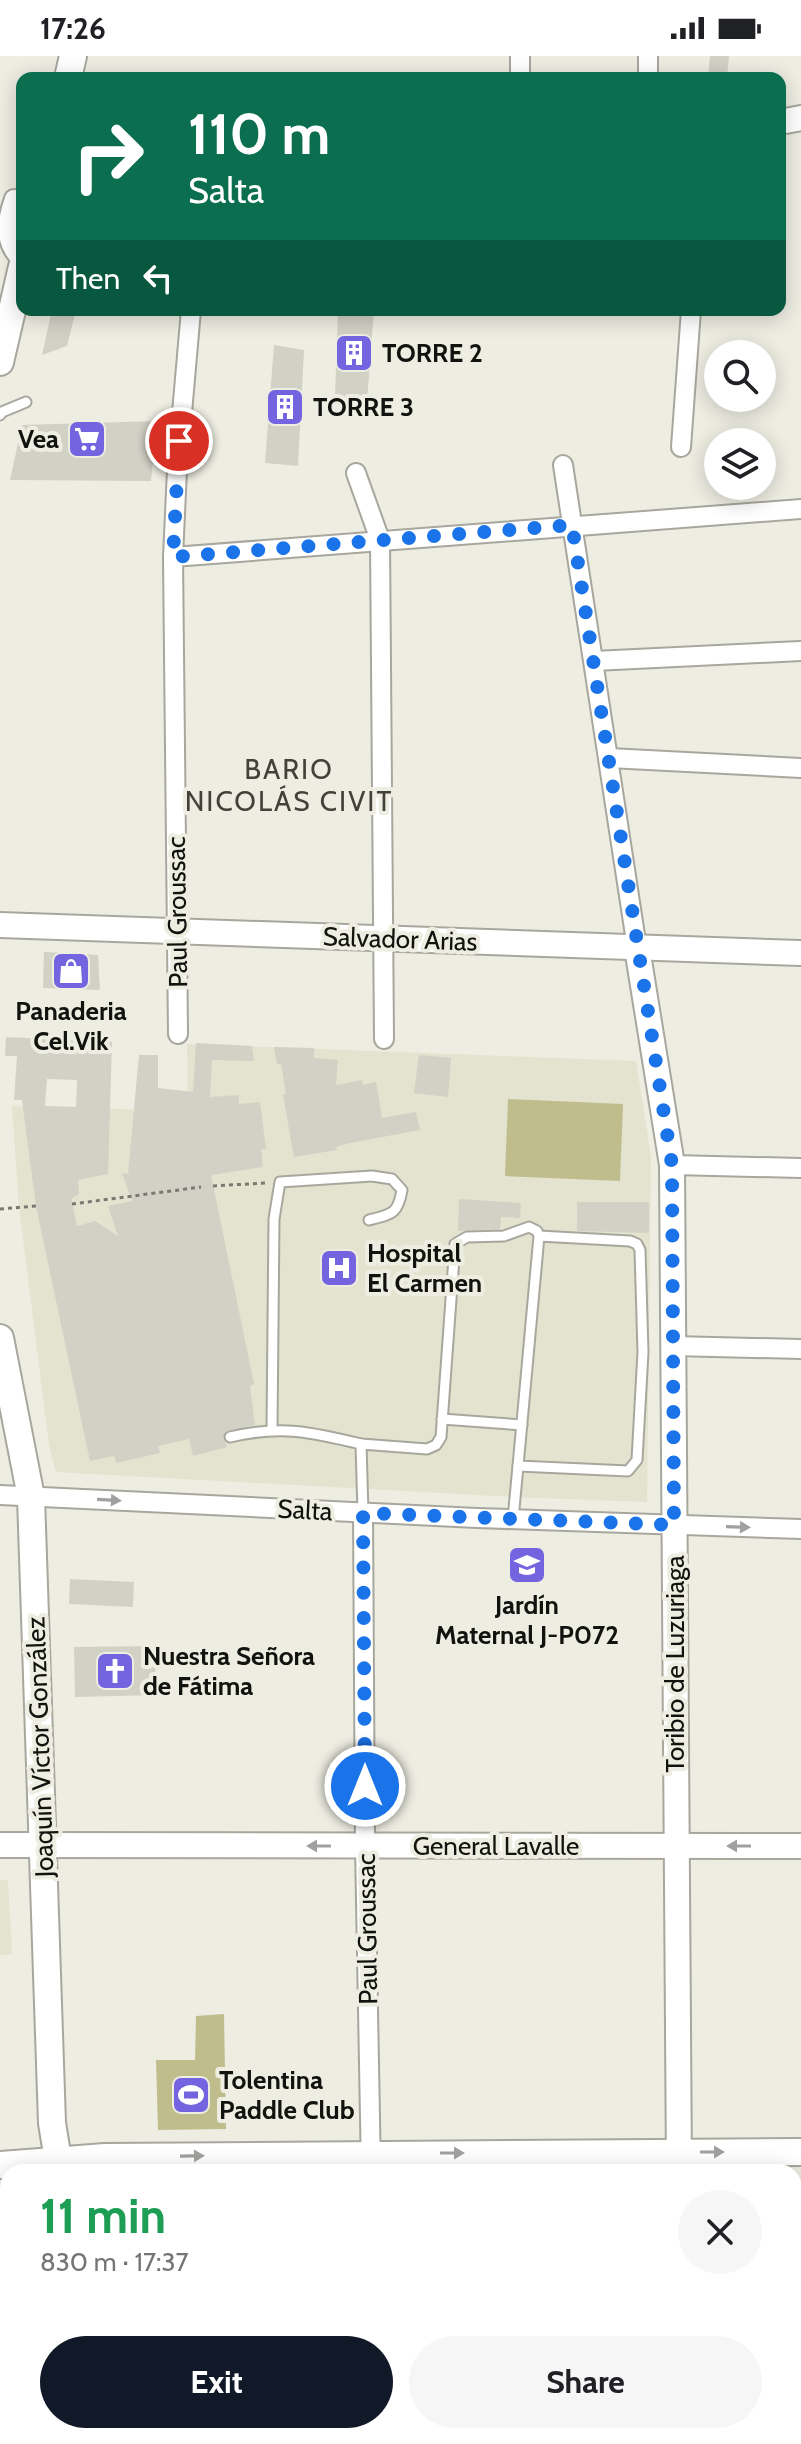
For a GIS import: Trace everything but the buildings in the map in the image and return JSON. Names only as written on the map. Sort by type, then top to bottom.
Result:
[{"type":"main road","points":[[0,362],[16,295]]},
{"type":"main road","name":"Joaquín Víctor González","points":[[0,1338],[31,1497],[52,2123],[59,2164]]},
{"type":"main road","points":[[69,2164],[105,2157],[371,2163],[678,2162],[801,2152]]},
{"type":"street","points":[[12,196],[8,236],[16,253]]},
{"type":"street","points":[[0,315],[16,285]]},
{"type":"street","name":"Paul Groussac","points":[[178,1034],[173,557],[190,316]]},
{"type":"street","points":[[681,447],[691,316]]},
{"type":"street","name":"Toribio de Luzuriaga","points":[[563,465],[672,1165],[678,2162]]},
{"type":"street","points":[[356,473],[380,540],[384,1039]]},
{"type":"street","points":[[173,557],[801,509]]},
{"type":"street","points":[[594,661],[801,651]]},
{"type":"street","points":[[609,758],[801,768]]},
{"type":"street","name":"Salvador Arias","points":[[0,925],[801,953]]},
{"type":"street","points":[[672,1165],[801,1168]]},
{"type":"street","points":[[672,1346],[801,1349]]},
{"type":"street","name":"Salta","points":[[0,1495],[363,1513],[801,1529]]},
{"type":"street","name":"Paul Groussac","points":[[363,1513],[371,2163]]},
{"type":"street","name":"General Lavalle","points":[[0,1845],[801,1846]]},
{"type":"lane","points":[[0,415],[26,402]]},
{"type":"lane","points":[[272,1429],[274,1219],[280,1182],[372,1176],[392,1179],[402,1190],[400,1205],[392,1214],[369,1220]]},
{"type":"lane","points":[[230,1437],[272,1429],[314,1433],[361,1444],[427,1449],[436,1445],[441,1437],[455,1244],[467,1237],[504,1236],[529,1227],[539,1236],[513,1519]]},
{"type":"lane","points":[[518,1466],[628,1471],[637,1460],[643,1352],[640,1250],[637,1244],[630,1241],[539,1236]]},
{"type":"lane","points":[[442,1419],[522,1425]]},
{"type":"lane","points":[[361,1444],[363,1513]]},
{"type":"path","points":[[213,1186],[280,1182]]},
{"type":"path","points":[[72,1204],[201,1187]]},
{"type":"path","points":[[0,1209],[36,1206]]},
{"type":"shaded area","name":"Hospital El Carmen","points":[[187,1044],[636,1061],[651,1157],[647,1502],[56,1472],[49,1445],[19,1206],[12,1106],[188,1111]]},
{"type":"shaded area","points":[[508,1099],[623,1104],[620,1181],[505,1176]]},
{"type":"shaded area","points":[[0,1880],[8,1880],[12,1954],[0,1955]]},
{"type":"shaded area","name":"Tolentina Paddle Club","points":[[224,2014],[226,2129],[158,2130],[156,2060],[195,2060],[196,2016]]},
{"type":"place","name":"TORRE 2","points":[[354,353]]},
{"type":"place","name":"TORRE 3","points":[[285,407]]},
{"type":"place","name":"Vea","points":[[87,439]]},
{"type":"place","name":"Panaderia Cel.Vik","points":[[71,971]]},
{"type":"place","name":"Hospital El Carmen","points":[[339,1268]]},
{"type":"place","name":"Jardín Maternal J-P072","points":[[527,1565]]},
{"type":"place","name":"Nuestra Señora de Fátima","points":[[115,1671]]},
{"type":"place","name":"Tolentina Paddle Club","points":[[191,2095]]},
{"type":"district","name":"BARIO NICOLÁS CIVIT","points":[[289,785]]},
{"type":"route","points":[[179,441],[173,557],[572,525],[672,1165],[674,1525],[363,1513],[365,1786]]}]
